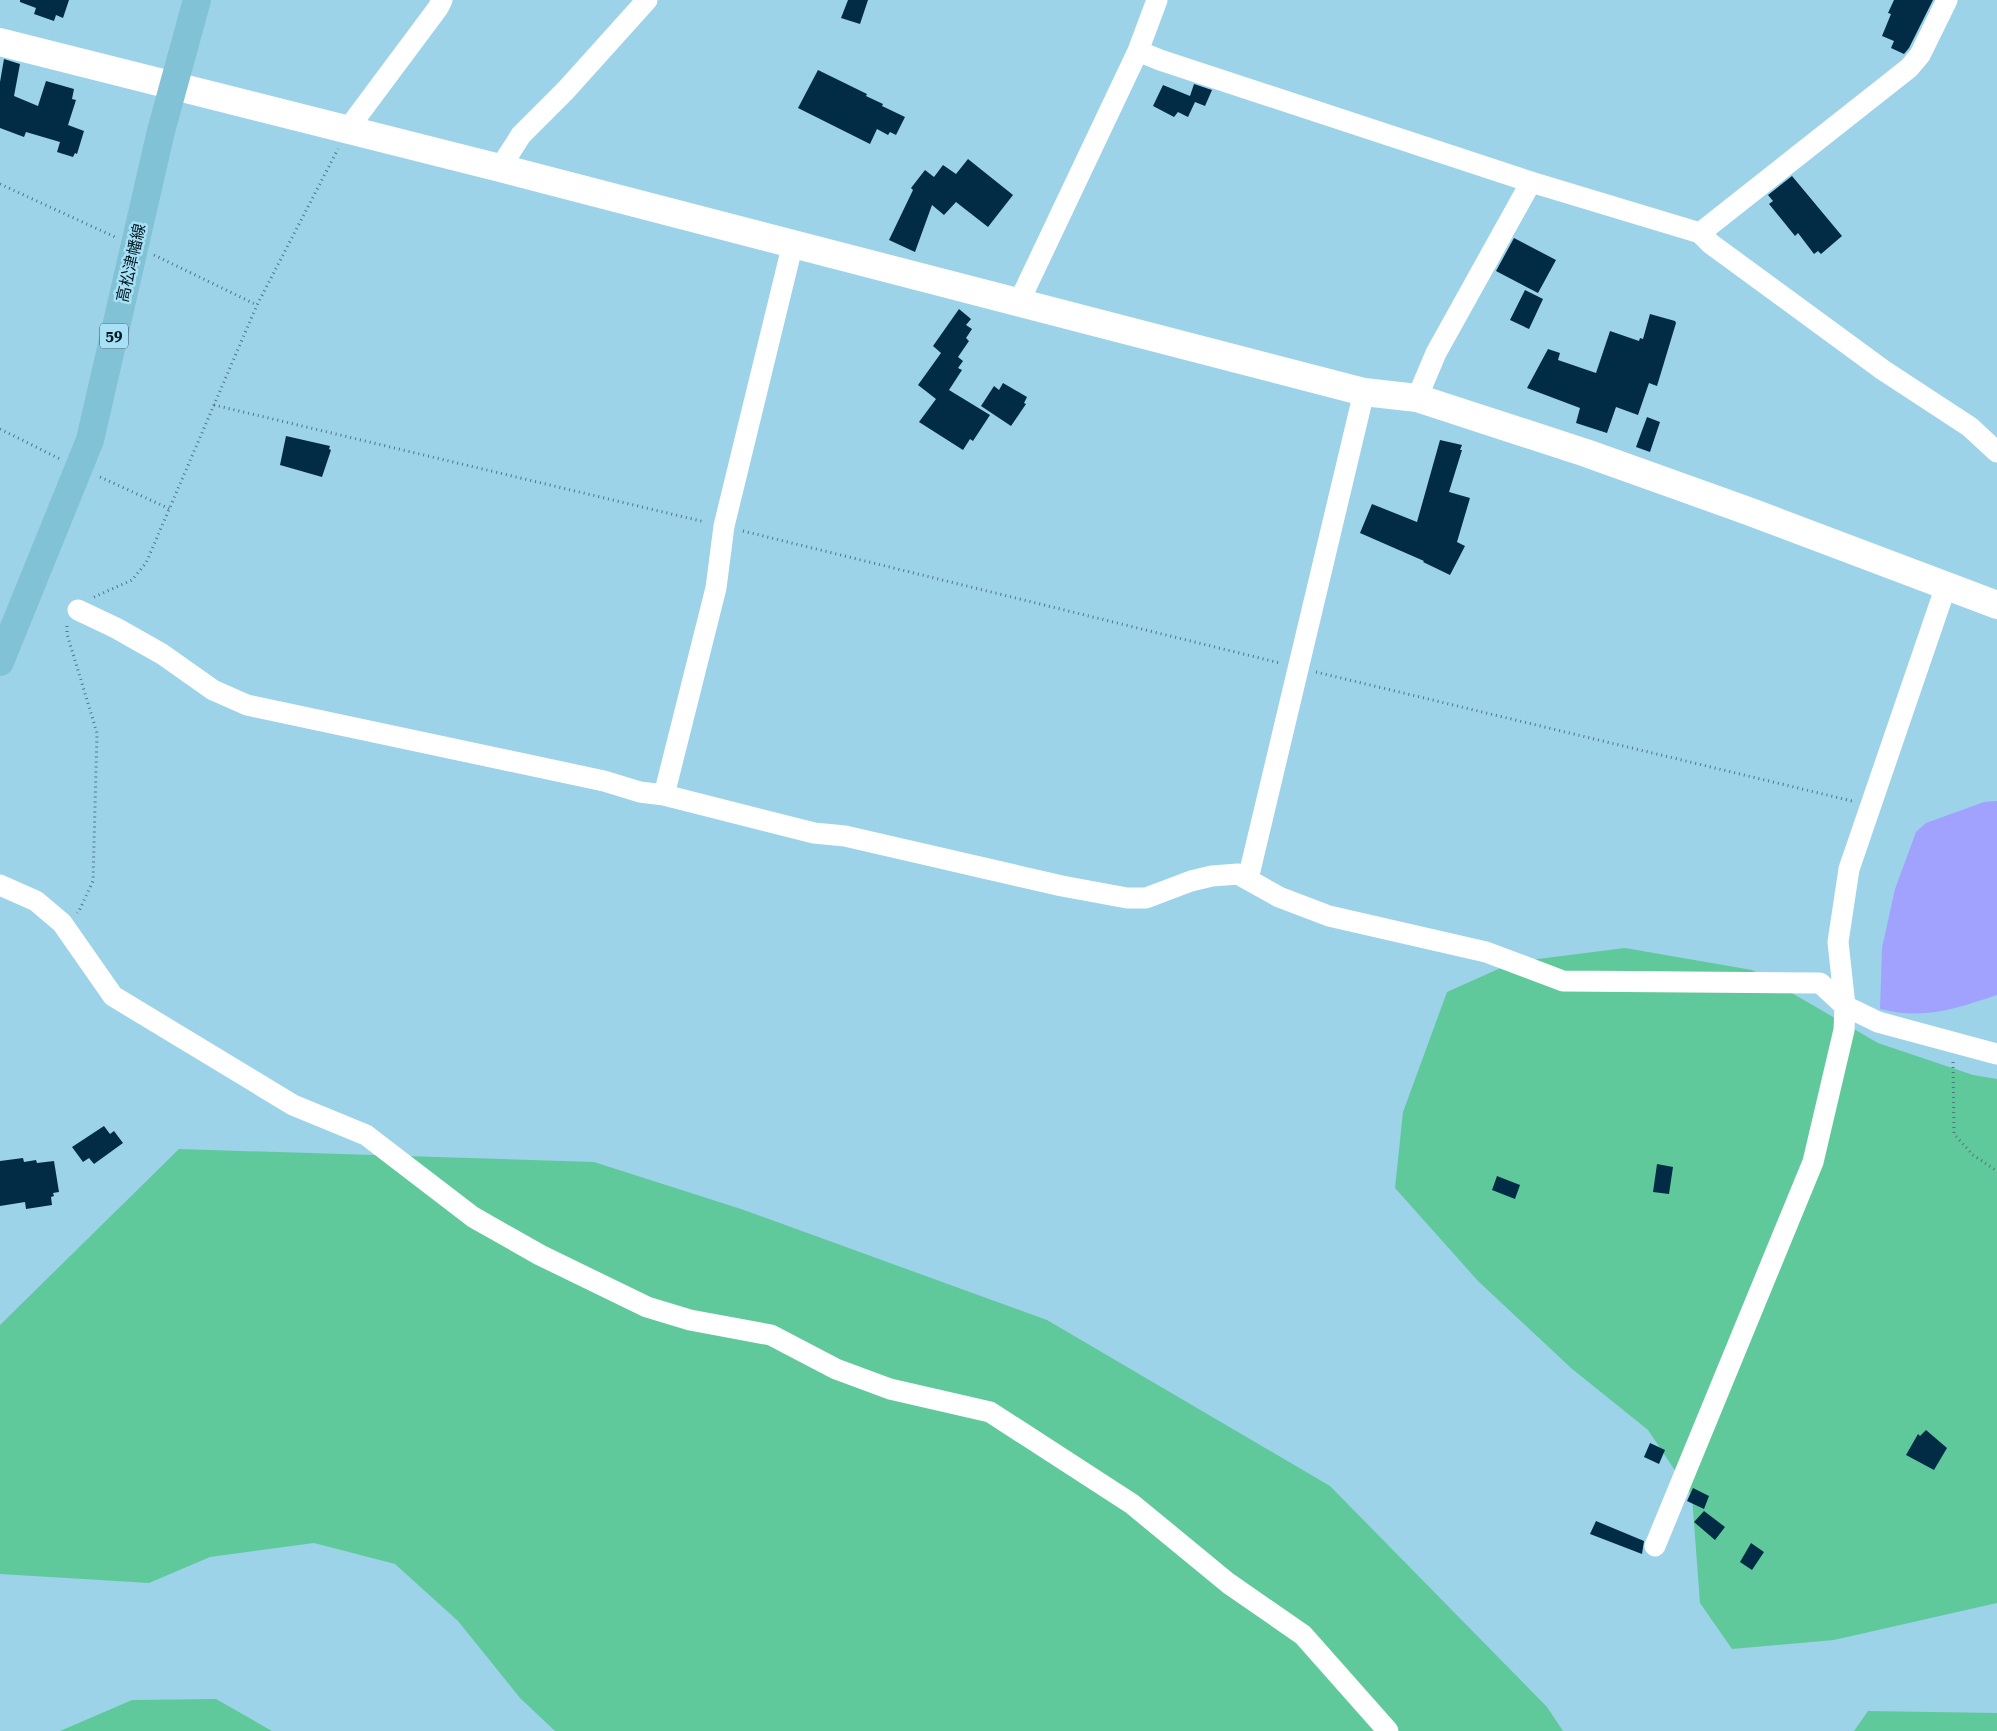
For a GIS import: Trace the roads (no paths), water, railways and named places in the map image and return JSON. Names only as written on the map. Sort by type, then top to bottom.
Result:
[{"type":"main road","name":"高松津幡線","points":[[0,662],[90,440],[174,84],[197,0]]},
{"type":"street","points":[[347,130],[442,0]]},
{"type":"street","points":[[500,168],[521,135],[566,90],[647,0]]},
{"type":"street","points":[[1019,302],[1138,51],[1156,0]]},
{"type":"street","points":[[1700,233],[1909,68],[1920,55],[1947,0]]},
{"type":"street","points":[[0,42],[174,84],[1364,392],[1417,398],[1586,453],[1748,511],[1997,605]]},
{"type":"street","points":[[1138,51],[1160,60],[1531,182],[1700,233],[1711,244],[1883,370],[1970,426],[1997,452]]},
{"type":"street","points":[[1417,398],[1436,353],[1531,182]]},
{"type":"street","points":[[664,795],[716,588],[724,526],[793,243]]},
{"type":"street","points":[[1248,879],[1364,392]]},
{"type":"street","points":[[1655,1546],[1813,1162],[1844,1030],[1845,1006],[1838,942],[1848,869],[1946,586]]},
{"type":"street","points":[[78,610],[116,628],[162,654],[213,690],[247,705],[604,781],[640,792],[664,795],[814,833],[845,836],[1062,886],[1128,898],[1146,898],[1191,881],[1212,876],[1238,874],[1279,897],[1329,916],[1486,952],[1563,981],[1820,983],[1845,1006],[1878,1022],[1997,1054]]},
{"type":"street","points":[[0,885],[36,901],[62,923],[113,996],[293,1105],[366,1135],[472,1217],[540,1255],[647,1307],[690,1320],[771,1335],[836,1369],[890,1389],[990,1412],[1132,1504],[1228,1583],[1303,1635],[1388,1731]]},
{"type":"water","points":[[1997,801],[1997,995],[1967,1005],[1925,1013],[1896,1012],[1880,1009],[1882,948],[1895,889],[1916,832],[1926,823],[1984,802]]}]
